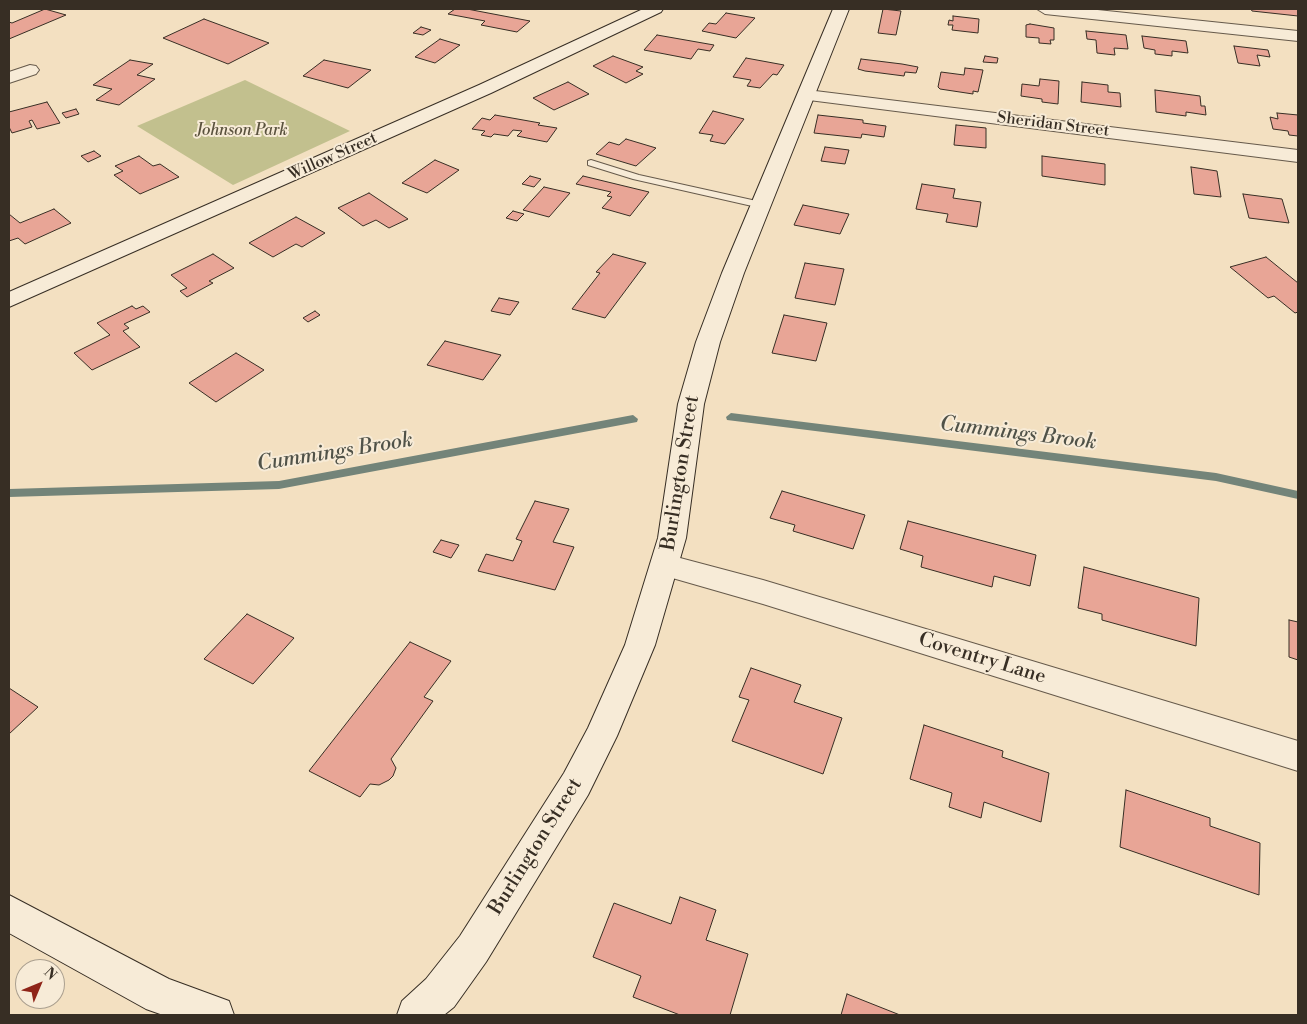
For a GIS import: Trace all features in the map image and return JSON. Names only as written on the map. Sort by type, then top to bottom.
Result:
[{"type":"street","name":"Willow Street","points":[[9,300],[476,93],[655,9]]},
{"type":"street","name":"Burlington Street","points":[[416,1015],[440,993],[473,950],[576,784],[601,736],[640,645],[665,564],[676,519],[686,436],[698,374],[715,319],[808,95],[841,9]]},
{"type":"street","points":[[1045,9],[1298,36]]},
{"type":"street","points":[[9,78],[30,70]]},
{"type":"street","name":"Sheridan Street","points":[[808,95],[1298,156]]},
{"type":"street","name":"Coventry Lane","points":[[665,564],[773,594],[1298,756]]},
{"type":"street","points":[[9,914],[160,995],[215,1015]]},
{"type":"lane","points":[[591,163],[646,180],[761,205]]},
{"type":"green space","name":"Johnson Park","points":[[245,80],[350,131],[233,185],[137,126]]},
{"type":"building","points":[[45,9],[66,15],[9,39],[9,22],[12,23]]},
{"type":"building","points":[[455,9],[467,9],[530,21],[517,32],[481,25],[485,21],[448,14]]},
{"type":"building","points":[[883,9],[901,11],[896,35],[878,33]]},
{"type":"building","points":[[1251,9],[1298,9],[1298,16],[1252,11]]},
{"type":"building","points":[[726,13],[755,18],[736,38],[702,31],[709,23],[716,24]]},
{"type":"building","points":[[953,16],[979,19],[978,33],[952,30],[953,25],[948,25],[949,20],[953,21]]},
{"type":"building","points":[[204,19],[269,43],[228,64],[163,38]]},
{"type":"building","points":[[1026,25],[1054,28],[1054,40],[1050,40],[1051,44],[1039,43],[1039,38],[1026,37]]},
{"type":"building","points":[[421,27],[431,30],[423,35],[413,33]]},
{"type":"building","points":[[1086,31],[1126,35],[1128,49],[1114,48],[1115,55],[1097,53],[1096,40],[1087,39]]},
{"type":"building","points":[[657,35],[714,45],[710,51],[698,49],[691,59],[644,50]]},
{"type":"building","points":[[1142,36],[1186,41],[1188,53],[1172,51],[1172,56],[1155,54],[1155,50],[1144,48]]},
{"type":"building","points":[[440,39],[460,45],[435,63],[415,57]]},
{"type":"building","points":[[1234,46],[1268,50],[1270,57],[1257,55],[1260,66],[1238,63]]},
{"type":"building","points":[[613,56],[643,67],[636,71],[643,74],[626,83],[593,66]]},
{"type":"building","points":[[985,56],[998,58],[997,63],[983,62]]},
{"type":"building","points":[[746,58],[784,65],[777,75],[773,74],[760,88],[747,86],[751,80],[733,77]]},
{"type":"building","points":[[861,59],[918,67],[916,73],[905,72],[904,76],[865,71],[858,69]]},
{"type":"building","points":[[130,60],[153,64],[137,75],[155,79],[119,105],[96,100],[112,89],[93,85]]},
{"type":"building","points":[[324,60],[371,70],[348,88],[303,76]]},
{"type":"building","points":[[965,68],[983,70],[978,92],[973,91],[973,94],[940,89],[938,87],[941,72],[964,75]]},
{"type":"building","points":[[1040,79],[1059,81],[1058,104],[1042,102],[1042,99],[1021,96],[1022,84],[1039,86]]},
{"type":"building","points":[[568,82],[589,94],[554,110],[533,98]]},
{"type":"building","points":[[1082,82],[1108,85],[1108,92],[1120,93],[1121,107],[1081,102]]},
{"type":"building","points":[[1155,90],[1200,96],[1201,106],[1205,106],[1206,115],[1186,112],[1186,116],[1156,112]]},
{"type":"building","points":[[47,102],[60,123],[37,129],[32,120],[29,121],[32,127],[12,133],[9,127],[9,112]]},
{"type":"building","points":[[76,109],[79,114],[66,118],[62,113]]},
{"type":"building","points":[[713,111],[744,119],[725,144],[710,141],[713,135],[699,133]]},
{"type":"building","points":[[1277,113],[1298,115],[1298,136],[1289,135],[1288,131],[1273,129],[1270,117],[1278,119]]},
{"type":"building","points":[[495,115],[557,128],[547,142],[517,136],[522,131],[513,130],[508,136],[494,134],[491,137],[481,135],[485,131],[472,129],[482,118],[490,120]]},
{"type":"building","points":[[818,115],[863,120],[863,123],[886,126],[884,137],[862,134],[861,138],[814,133]]},
{"type":"building","points":[[956,125],[986,128],[986,148],[954,145]]},
{"type":"building","points":[[626,139],[656,148],[636,166],[596,154],[609,142],[619,145]]},
{"type":"building","points":[[825,147],[849,150],[845,164],[821,161]]},
{"type":"building","points":[[94,151],[101,156],[88,162],[81,156]]},
{"type":"building","points":[[139,156],[153,166],[160,164],[179,177],[140,194],[114,175],[123,171],[115,166]]},
{"type":"building","points":[[1042,156],[1105,164],[1105,185],[1042,176]]},
{"type":"building","points":[[435,160],[459,170],[427,193],[402,183]]},
{"type":"building","points":[[1191,167],[1217,171],[1221,197],[1194,194]]},
{"type":"building","points":[[530,176],[541,179],[534,187],[522,184]]},
{"type":"building","points":[[583,176],[649,192],[630,216],[602,208],[612,197],[607,196],[611,192],[576,184]]},
{"type":"building","points":[[922,184],[955,189],[953,198],[981,202],[977,227],[946,222],[948,214],[916,209]]},
{"type":"building","points":[[544,187],[570,193],[549,217],[523,210]]},
{"type":"building","points":[[369,193],[408,219],[389,228],[376,220],[363,226],[338,208]]},
{"type":"building","points":[[1243,194],[1282,199],[1289,223],[1249,218]]},
{"type":"building","points":[[803,205],[849,214],[840,234],[794,225]]},
{"type":"building","points":[[54,209],[71,223],[25,244],[18,238],[9,241],[9,214],[20,223]]},
{"type":"building","points":[[513,211],[524,214],[517,221],[506,218]]},
{"type":"building","points":[[296,217],[325,233],[302,247],[296,244],[273,257],[249,243]]},
{"type":"building","points":[[213,254],[234,268],[209,281],[213,283],[187,297],[180,291],[187,288],[171,275]]},
{"type":"building","points":[[613,254],[646,263],[605,318],[572,309],[600,273],[596,272]]},
{"type":"building","points":[[1266,257],[1298,283],[1298,312],[1295,313],[1274,296],[1268,298],[1230,267]]},
{"type":"building","points":[[805,263],[844,269],[835,305],[795,298]]},
{"type":"building","points":[[499,298],[519,302],[510,315],[491,311]]},
{"type":"building","points":[[132,306],[136,309],[143,306],[150,312],[124,324],[129,328],[123,331],[140,347],[92,370],[74,353],[110,335],[97,323]]},
{"type":"building","points":[[315,311],[320,315],[308,322],[303,318]]},
{"type":"building","points":[[784,315],[827,323],[816,361],[772,353]]},
{"type":"building","points":[[445,341],[501,355],[483,380],[427,365]]},
{"type":"building","points":[[236,353],[264,370],[216,402],[189,383]]},
{"type":"building","points":[[782,491],[865,515],[853,549],[793,531],[795,525],[770,518]]},
{"type":"building","points":[[535,501],[569,509],[553,542],[574,547],[555,590],[478,571],[486,554],[513,561],[522,541],[516,539]]},
{"type":"building","points":[[908,521],[1036,555],[1030,586],[994,576],[992,587],[921,567],[923,556],[900,549]]},
{"type":"building","points":[[441,540],[459,545],[451,558],[433,552]]},
{"type":"building","points":[[1084,567],[1199,598],[1196,646],[1102,620],[1102,614],[1078,608]]},
{"type":"building","points":[[247,614],[294,638],[253,684],[204,659]]},
{"type":"building","points":[[1289,620],[1298,622],[1298,660],[1289,657]]},
{"type":"building","points":[[410,642],[451,661],[424,697],[433,701],[391,759],[396,768],[393,776],[379,785],[370,784],[360,797],[309,771]]},
{"type":"building","points":[[751,668],[801,685],[794,702],[842,718],[823,774],[732,741],[749,700],[739,697]]},
{"type":"building","points":[[9,688],[38,707],[9,734]]},
{"type":"building","points":[[924,725],[1003,751],[1002,757],[1049,773],[1041,822],[984,802],[981,818],[949,807],[952,793],[910,779]]},
{"type":"building","points":[[1126,790],[1210,818],[1210,826],[1260,843],[1259,895],[1120,847]]},
{"type":"building","points":[[680,897],[716,910],[706,940],[748,954],[730,1015],[680,1015],[633,997],[641,976],[593,957],[614,903],[671,924]]},
{"type":"building","points":[[847,994],[900,1015],[841,1015]]},
{"type":"waterway","name":"Cummings Brook","points":[[731,417],[1216,477],[1298,495]]},
{"type":"waterway","name":"Cummings Brook","points":[[9,493],[279,485],[633,419]]}]
